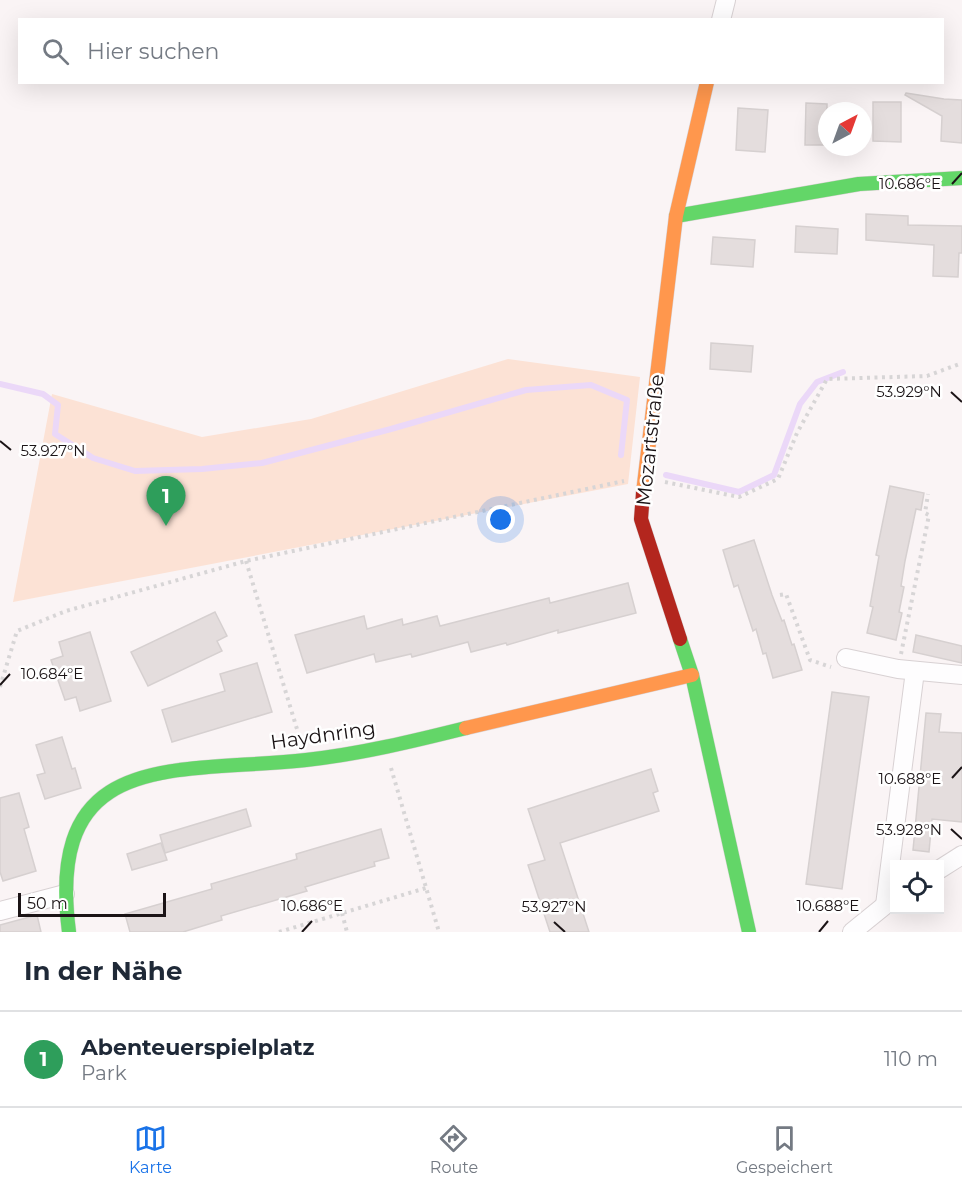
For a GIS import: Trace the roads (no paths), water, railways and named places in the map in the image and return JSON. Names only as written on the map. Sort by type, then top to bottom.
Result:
[{"type":"street","points":[[722,18],[726,0]]},
{"type":"street","name":"Mozartstraße","points":[[707,84],[676,216],[641,519],[692,675],[749,932]]},
{"type":"street","points":[[676,216],[859,184],[962,178]]},
{"type":"street","points":[[846,658],[906,670],[962,675]]},
{"type":"street","points":[[893,860],[906,670]]},
{"type":"street","name":"Haydnring","points":[[69,932],[65,894],[70,846],[78,826],[88,812],[100,798],[121,785],[136,779],[183,769],[306,760],[384,747],[692,675]]},
{"type":"street","points":[[944,866],[962,855]]},
{"type":"street","points":[[0,911],[65,894]]},
{"type":"street","points":[[852,932],[890,901]]},
{"type":"waterway","points":[[666,475],[739,492],[774,475],[800,404],[817,382],[843,372]]},
{"type":"waterway","points":[[0,384],[43,394],[58,405],[55,434],[93,458],[135,471],[202,469],[262,463],[526,390],[591,385],[627,400],[621,455]]},
{"type":"place","name":"Abenteuerspielplatz","points":[[166,526]]}]
